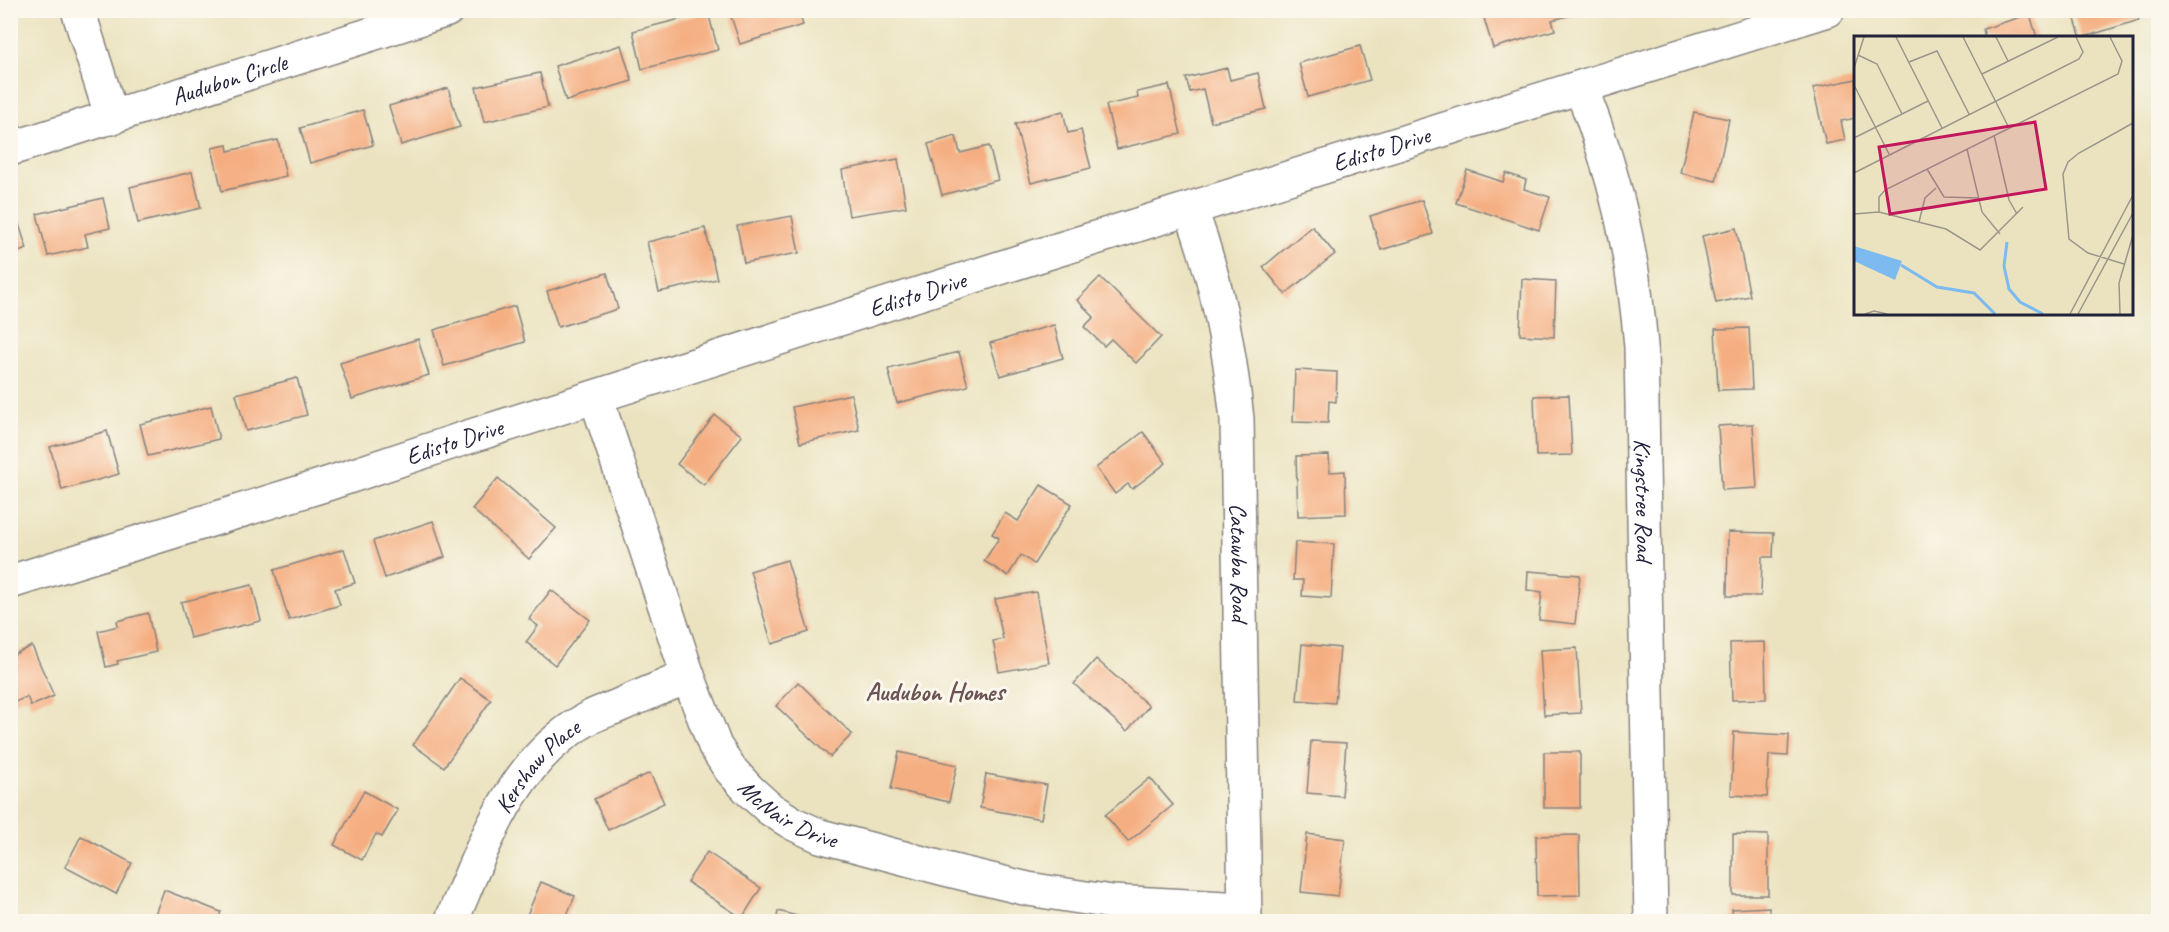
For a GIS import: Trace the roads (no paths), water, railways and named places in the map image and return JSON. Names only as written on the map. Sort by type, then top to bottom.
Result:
[{"type":"street","points":[[78,10],[112,118]]},
{"type":"street","name":"Audubon Circle","points":[[10,149],[447,10]]},
{"type":"street","name":"Edisto Drive","points":[[10,582],[327,484],[1028,259],[1581,88],[1796,15],[1828,10]]},
{"type":"street","name":"Kingstree Road","points":[[1581,88],[1600,134],[1620,207],[1636,293],[1641,346],[1651,921]]},
{"type":"street","name":"Catawba Road","points":[[1191,210],[1208,258],[1221,312],[1231,365],[1237,420],[1245,915]]},
{"type":"street","name":"McNair Drive","points":[[596,397],[688,676],[715,746],[730,769],[770,809],[820,836],[1028,889],[1112,902],[1245,915]]},
{"type":"street","name":"Kershaw Place","points":[[451,921],[500,811],[517,784],[537,760],[560,738],[586,719],[688,676]]},
{"type":"district","name":"Audubon Homes","points":[[935,691]]}]
